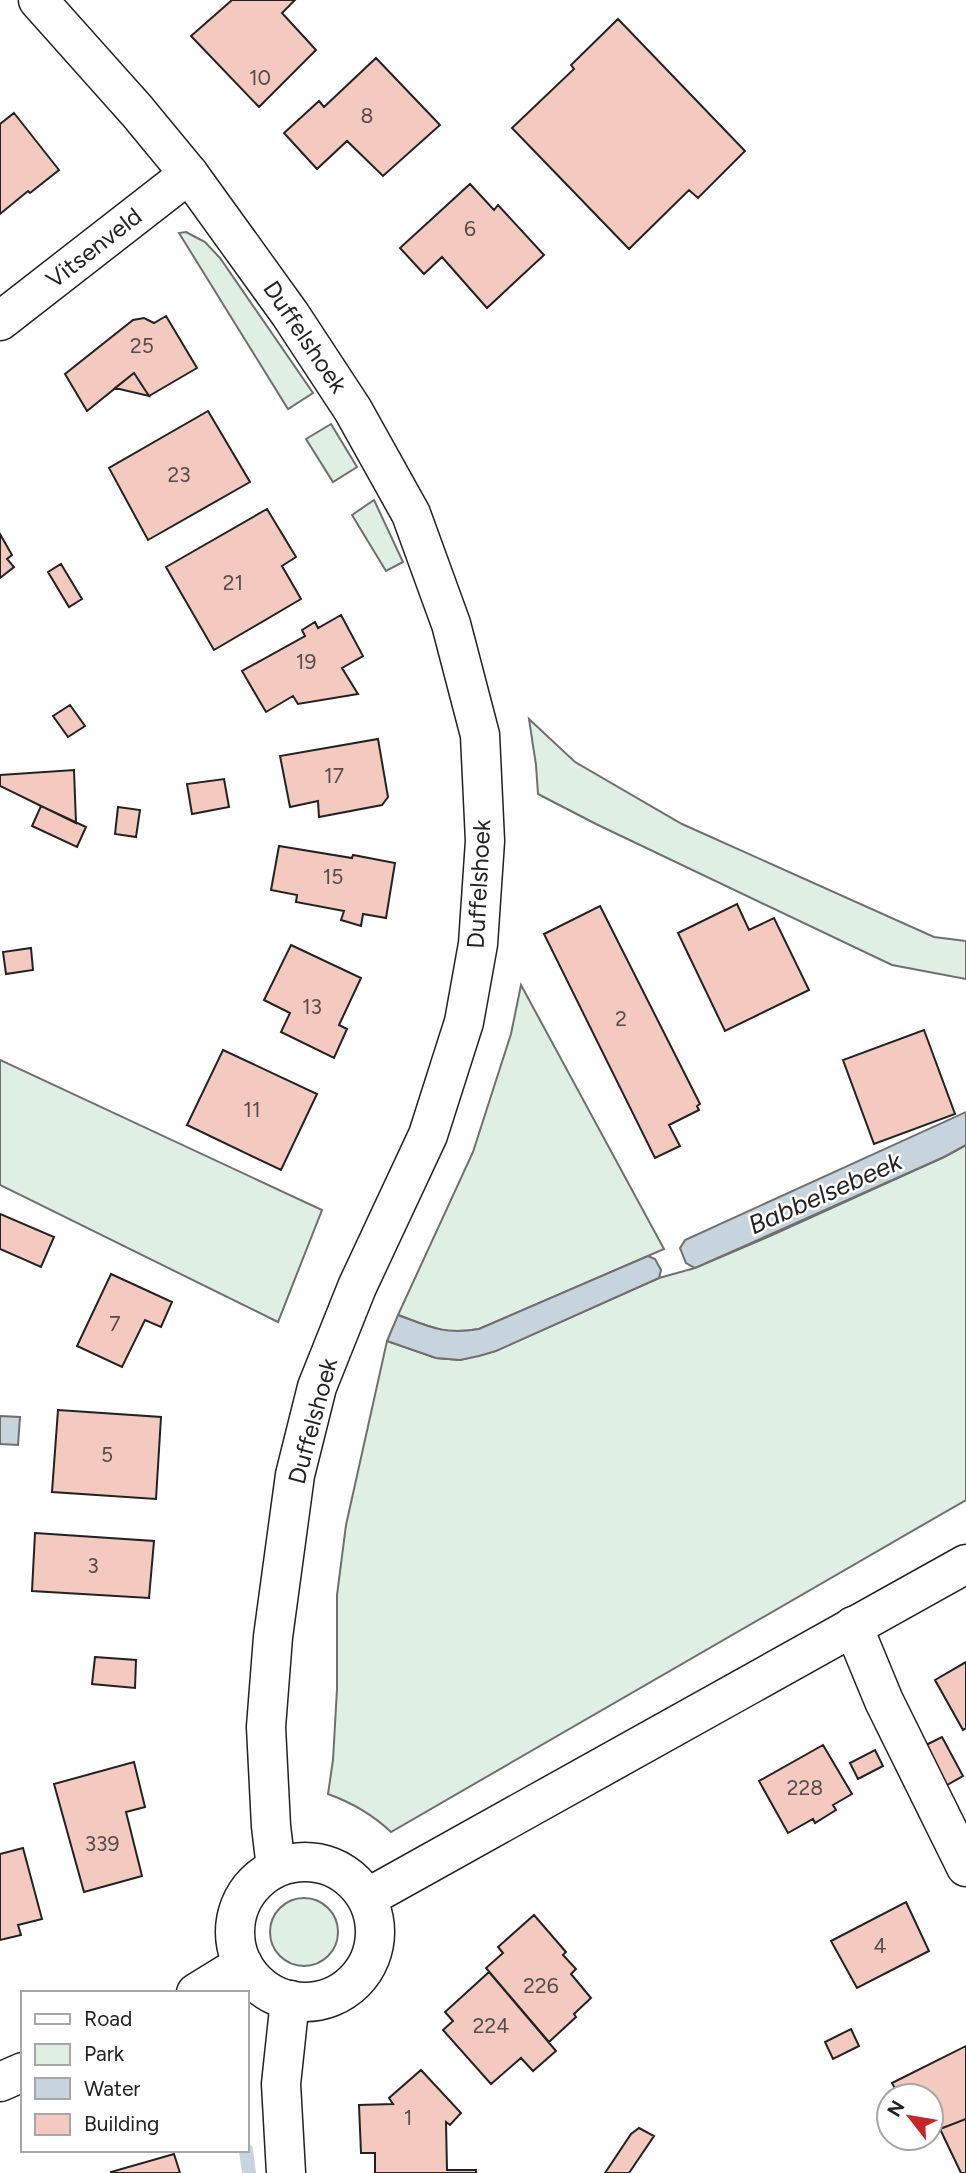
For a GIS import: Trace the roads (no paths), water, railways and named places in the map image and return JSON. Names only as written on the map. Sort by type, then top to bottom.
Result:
[{"type":"street","name":"Duffelshoek","points":[[38,0],[189,174],[325,364],[411,514],[451,624],[480,736],[485,841],[478,944],[464,1022],[428,1135],[357,1287],[317,1388],[295,1475],[273,1637],[266,1727],[276,1868]]},
{"type":"street","name":"Vitsenveld","points":[[0,321],[189,174]]},
{"type":"street","points":[[368,1898],[966,1564]]},
{"type":"street","points":[[853,1626],[884,1701],[966,1867]]},
{"type":"street","points":[[296,1861],[318,1862],[338,1869],[355,1882],[368,1898],[375,1924],[373,1951],[361,1974],[341,1992],[316,2001],[290,2000],[263,1987],[243,1964],[236,1943],[236,1920],[244,1899],[257,1880],[276,1868],[296,1861]]},
{"type":"street","points":[[199,1991],[243,1964]]},
{"type":"street","points":[[286,2173],[281,2084],[290,2000]]},
{"type":"street","points":[[0,2082],[21,2073]]},
{"type":"water","name":"Babbelsebeek","points":[[966,1112],[966,1145],[944,1157],[695,1268],[686,1263],[680,1248],[685,1240]]},
{"type":"water","points":[[648,1256],[655,1259],[661,1270],[659,1278],[496,1351],[460,1360],[436,1358],[387,1341],[398,1315],[446,1330],[479,1329]]},
{"type":"water","points":[[0,1416],[20,1417],[18,1445],[0,1444]]},
{"type":"waterway","points":[[246,2152],[249,2173]]}]
